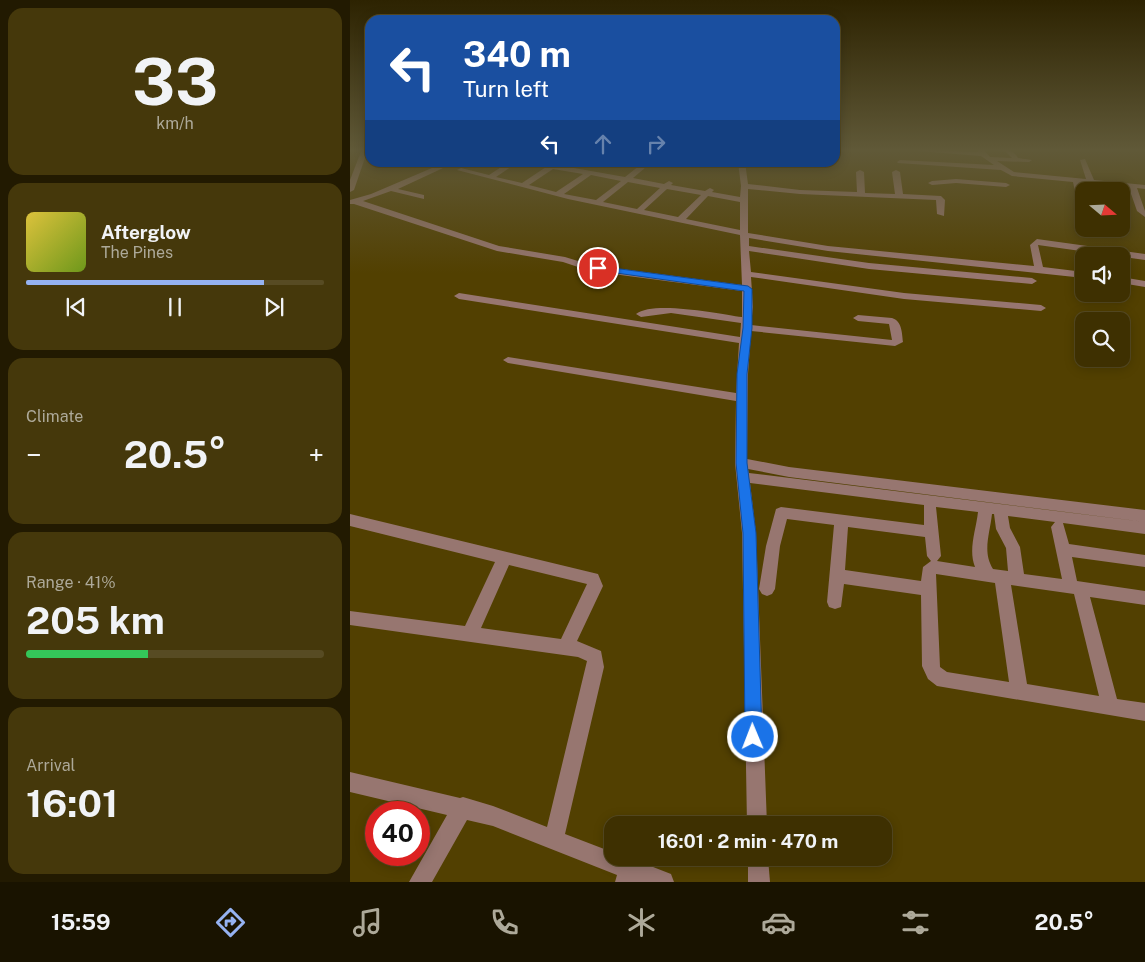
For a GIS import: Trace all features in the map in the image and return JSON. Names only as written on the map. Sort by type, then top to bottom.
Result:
[{"type":"street","points":[[352,202],[386,190]]},
{"type":"street","points":[[399,190],[421,197]]},
{"type":"street","points":[[541,190],[680,220],[744,239],[869,266],[1032,281]]},
{"type":"street","points":[[558,194],[564,190]]},
{"type":"street","points":[[597,203],[613,190]]},
{"type":"street","points":[[639,211],[662,190]]},
{"type":"street","points":[[697,190],[745,194],[805,192],[935,198],[941,200],[941,214]]},
{"type":"street","points":[[745,190],[744,239],[748,289],[742,398],[742,463],[749,533],[752,594],[757,816]]},
{"type":"street","points":[[898,190],[899,196]]},
{"type":"street","points":[[934,190],[935,198]]},
{"type":"street","points":[[1133,190],[1141,211],[1145,215]]},
{"type":"street","points":[[680,220],[708,192]]},
{"type":"street","points":[[352,202],[512,252],[569,261],[590,268],[748,289]]},
{"type":"street","points":[[744,239],[817,249],[1075,274]]},
{"type":"street","points":[[1039,269],[1034,246],[1037,242],[1145,257]]},
{"type":"street","points":[[747,274],[904,296],[1041,308]]},
{"type":"street","points":[[1130,282],[1145,284]]},
{"type":"street","points":[[459,296],[747,330],[898,342],[895,325],[892,321],[858,318]]},
{"type":"street","points":[[641,314],[671,310],[747,330]]},
{"type":"street","points":[[508,360],[742,398]]},
{"type":"street","points":[[742,463],[798,473],[1145,516]]},
{"type":"street","points":[[743,477],[1145,528]]},
{"type":"street","points":[[930,508],[934,556]]},
{"type":"street","points":[[986,508],[979,547],[981,563],[1003,577]]},
{"type":"street","points":[[1000,510],[1003,529],[1013,547],[1003,577],[1019,692]]},
{"type":"street","points":[[767,590],[779,514],[786,513],[932,532]]},
{"type":"street","points":[[350,520],[593,579],[595,582],[566,647]]},
{"type":"street","points":[[835,602],[841,520]]},
{"type":"street","points":[[1058,527],[1110,706]]},
{"type":"street","points":[[1064,550],[1145,561]]},
{"type":"street","points":[[470,634],[505,557]]},
{"type":"street","points":[[1145,598],[933,567],[928,572],[932,666],[934,673],[943,680],[1145,712]]},
{"type":"street","points":[[837,576],[929,589]]},
{"type":"street","points":[[350,618],[566,647],[587,651],[595,657],[596,663],[554,838]]},
{"type":"street","points":[[350,782],[463,807],[493,816],[554,838],[628,875],[663,882]]},
{"type":"street","points":[[420,882],[463,807]]},
{"type":"street","points":[[758,866],[759,882]]},
{"type":"route","points":[[598,268],[708,285],[748,289],[747,328],[742,374],[742,463],[749,533],[752,594],[753,737]]}]
